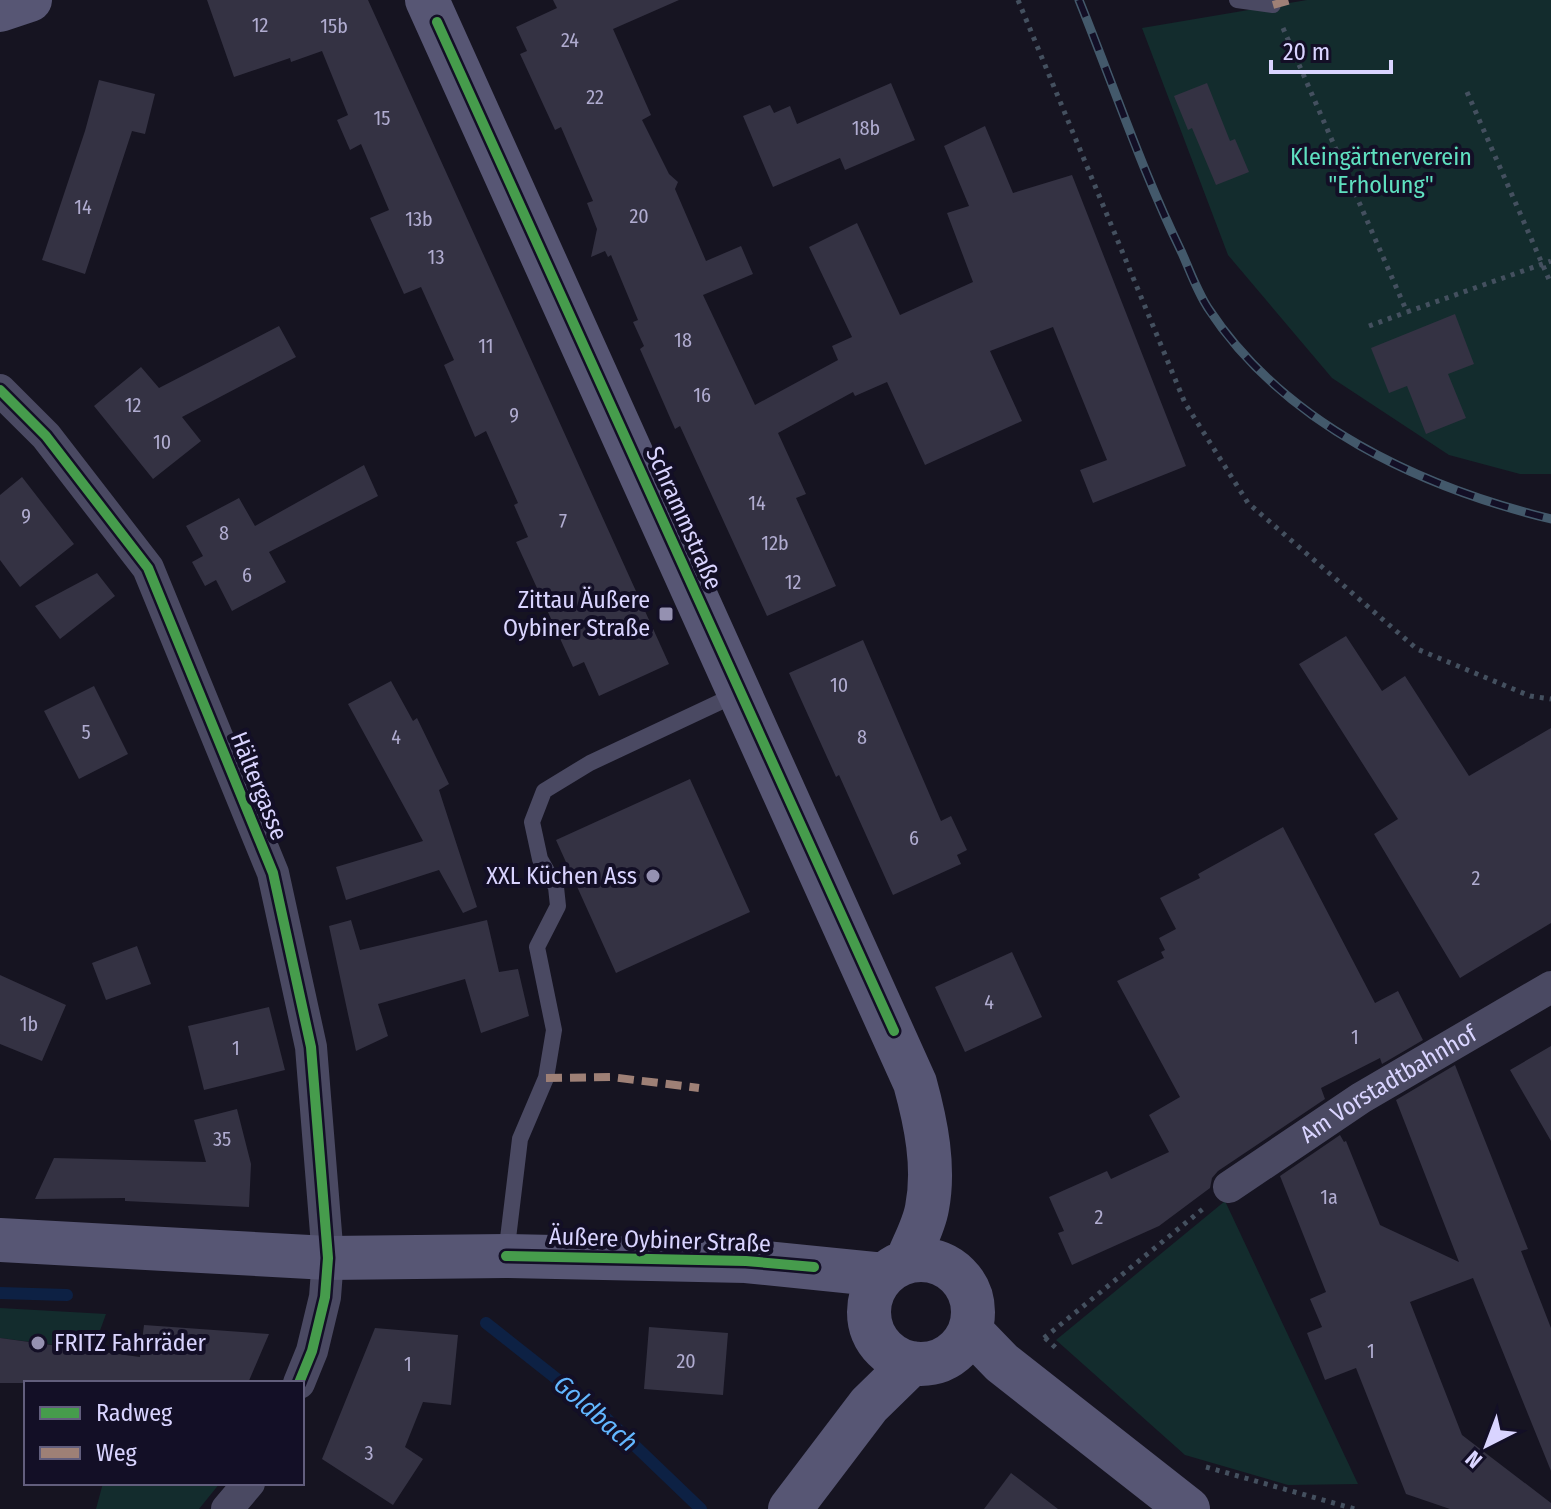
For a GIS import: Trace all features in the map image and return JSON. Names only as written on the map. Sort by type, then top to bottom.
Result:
[{"type":"main road","points":[[0,10],[30,0]]},
{"type":"main road","name":"Schrammstraße","points":[[427,0],[915,1083],[930,1161],[927,1209],[887,1283]]},
{"type":"main road","name":"Schrammstraße","points":[[927,1209],[955,1271]]},
{"type":"main road","name":"Äußere Oybiner Straße","points":[[0,1240],[328,1258],[506,1256],[746,1261],[814,1267],[887,1283]]},
{"type":"main road","points":[[924,1259],[955,1271],[972,1298],[973,1314],[963,1340],[936,1362],[900,1357],[872,1328],[887,1283],[924,1259]]},
{"type":"main road","points":[[963,1340],[1002,1363],[1188,1509]]},
{"type":"main road","points":[[790,1509],[869,1405],[900,1357]]},
{"type":"street","name":"Hältergasse","points":[[0,390],[46,436],[148,568],[273,873],[311,1047],[328,1258],[322,1310],[312,1351],[300,1381]]},
{"type":"street","name":"Am Vorstadtbahnhof","points":[[1229,1187],[1361,1098],[1551,987]]},
{"type":"street","points":[[227,1509],[247,1485]]},
{"type":"lane","points":[[1237,0],[1273,5]]},
{"type":"lane","points":[[506,1256],[520,1139],[546,1078],[554,1030],[537,947],[558,906],[556,887],[540,859],[532,822],[544,791],[590,763],[741,692]]},
{"type":"path","points":[[1018,0],[1179,389],[1248,503],[1417,649],[1530,696],[1551,699]]},
{"type":"path","points":[[1273,5],[1407,312]]},
{"type":"path","points":[[1467,92],[1551,284]]},
{"type":"path","points":[[1369,326],[1551,261]]},
{"type":"path","points":[[1002,1363],[1045,1338],[1229,1187]]},
{"type":"path","points":[[1045,1338],[1068,1358]]},
{"type":"path","points":[[1196,1464],[1355,1509]]},
{"type":"green space","name":"Kleingärtnerverein \"Erholung\"","points":[[1307,0],[1551,0],[1551,474],[1520,474],[1449,455],[1332,378],[1228,255],[1142,28]]},
{"type":"green space","points":[[1225,1201],[1358,1484],[1288,1485],[1185,1455],[1056,1340]]},
{"type":"green space","points":[[0,1308],[106,1314],[93,1350],[0,1338]]},
{"type":"green space","points":[[102,1485],[218,1485],[199,1509],[96,1509]]},
{"type":"building","points":[[207,0],[368,0],[669,664],[599,696],[584,662],[573,667],[516,542],[528,537],[514,505],[518,503],[486,431],[475,437],[444,365],[454,360],[421,287],[404,294],[370,218],[389,210],[361,144],[350,150],[337,120],[348,115],[322,51],[234,77]]},
{"type":"building","points":[[553,0],[679,0],[613,29],[651,115],[642,120],[669,174],[678,182],[675,189],[706,261],[741,246],[753,274],[703,295],[755,405],[838,360],[832,346],[852,337],[809,247],[857,223],[900,315],[973,282],[947,213],[969,206],[944,146],[985,126],[1013,193],[1072,175],[1186,466],[1093,503],[1080,470],[1107,460],[1053,327],[990,351],[1022,421],[925,465],[887,382],[855,396],[853,392],[778,433],[806,494],[796,498],[836,586],[767,616],[680,426],[675,429],[640,349],[644,346],[633,322],[638,320],[611,255],[608,257],[605,251],[591,257],[597,229],[587,203],[593,201],[561,127],[555,130],[520,54],[527,51],[516,27],[557,8]]},
{"type":"building","points":[[99,80],[155,94],[145,134],[132,131],[85,274],[42,260]]},
{"type":"building","points":[[891,83],[915,140],[845,170],[840,158],[773,187],[743,116],[770,105],[774,113],[790,106],[797,124]]},
{"type":"building","points":[[1207,83],[1230,141],[1235,139],[1249,172],[1216,185],[1192,128],[1188,130],[1174,96]]},
{"type":"building","points":[[1455,314],[1474,364],[1448,374],[1466,418],[1426,434],[1407,386],[1389,393],[1371,348]]},
{"type":"building","points":[[279,326],[296,357],[182,417],[201,441],[153,479],[94,406],[141,367],[159,388]]},
{"type":"building","points":[[364,465],[378,496],[269,552],[286,582],[232,611],[216,580],[205,586],[192,562],[203,556],[186,526],[239,498],[255,526]]},
{"type":"building","points":[[22,477],[74,544],[20,587],[0,560],[0,495]]},
{"type":"building","points":[[97,573],[115,596],[60,639],[35,606]]},
{"type":"building","points":[[1346,636],[1382,691],[1405,676],[1469,776],[1551,728],[1551,923],[1460,978],[1374,834],[1398,819],[1299,664]]},
{"type":"building","points":[[863,640],[941,821],[951,816],[967,850],[957,855],[961,864],[893,895],[789,673]]},
{"type":"building","points":[[391,681],[413,721],[417,718],[449,784],[439,790],[477,907],[463,913],[439,870],[346,900],[336,867],[423,841],[348,704]]},
{"type":"building","points":[[94,686],[128,754],[79,779],[44,711]]},
{"type":"building","name":"XXL Küchen Ass","points":[[690,779],[750,912],[616,973],[556,840]]},
{"type":"building","points":[[1283,827],[1375,1003],[1398,991],[1423,1040],[1382,1064],[1380,1058],[1321,1088],[1325,1099],[1218,1171],[1212,1178],[1210,1188],[1159,1226],[1072,1265],[1058,1233],[1064,1231],[1049,1197],[1107,1171],[1111,1179],[1169,1152],[1149,1115],[1180,1097],[1117,981],[1164,958],[1161,952],[1165,950],[1159,938],[1176,929],[1160,898],[1200,878],[1198,874]]},
{"type":"building","points":[[351,920],[360,950],[487,920],[499,972],[518,969],[529,1016],[481,1033],[465,979],[378,1004],[388,1036],[356,1051],[329,926]]},
{"type":"building","points":[[137,946],[151,984],[106,1000],[92,963]]},
{"type":"building","points":[[1012,952],[1042,1017],[965,1052],[935,987]]},
{"type":"building","points":[[0,975],[66,1005],[42,1061],[0,1044]]},
{"type":"building","points":[[269,1007],[285,1070],[204,1090],[188,1026]]},
{"type":"building","points":[[1551,1046],[1551,1141],[1510,1070]]},
{"type":"building","points":[[1455,1065],[1528,1249],[1521,1251],[1551,1328],[1551,1471],[1473,1278],[1410,1302],[1462,1435],[1551,1503],[1551,1509],[1450,1509],[1406,1494],[1356,1368],[1325,1380],[1307,1333],[1322,1327],[1310,1299],[1326,1292],[1280,1176],[1340,1135],[1346,1141],[1380,1225],[1459,1262],[1396,1100]]},
{"type":"building","points":[[237,1109],[251,1164],[249,1207],[125,1201],[125,1198],[35,1199],[54,1158],[206,1162],[194,1120]]},
{"type":"building","points":[[144,1325],[269,1334],[249,1381],[0,1383],[0,1338],[140,1357]]},
{"type":"building","points":[[649,1327],[728,1333],[723,1395],[644,1389]]},
{"type":"building","points":[[375,1328],[458,1335],[451,1405],[423,1402],[405,1447],[423,1459],[393,1505],[322,1459]]},
{"type":"building","points":[[1011,1473],[1058,1509],[984,1509]]},
{"type":"waterway","name":"Goldbach","points":[[0,1293],[67,1295]]},
{"type":"waterway","name":"Goldbach","points":[[486,1323],[605,1417],[701,1509]]},
{"type":"railway","points":[[1079,0],[1141,159],[1197,288],[1239,349],[1275,385],[1315,417],[1359,445],[1453,489],[1551,519]]},
{"type":"marked path","points":[[1273,5],[1291,0]]},
{"type":"marked path","points":[[546,1078],[611,1077],[699,1088]]},
{"type":"cycle path","points":[[437,22],[894,1031]]},
{"type":"cycle path","points":[[0,390],[46,436],[148,568],[273,873],[311,1047],[328,1258],[325,1297],[312,1351],[300,1381]]},
{"type":"cycle path","points":[[506,1256],[746,1261],[814,1267]]},
{"type":"place","name":"Zittau Äußere Oybiner Straße","points":[[666,614]]},
{"type":"place","name":"XXL Küchen Ass","points":[[653,876]]},
{"type":"place","name":"FRITZ Fahrräder","points":[[38,1343]]}]
